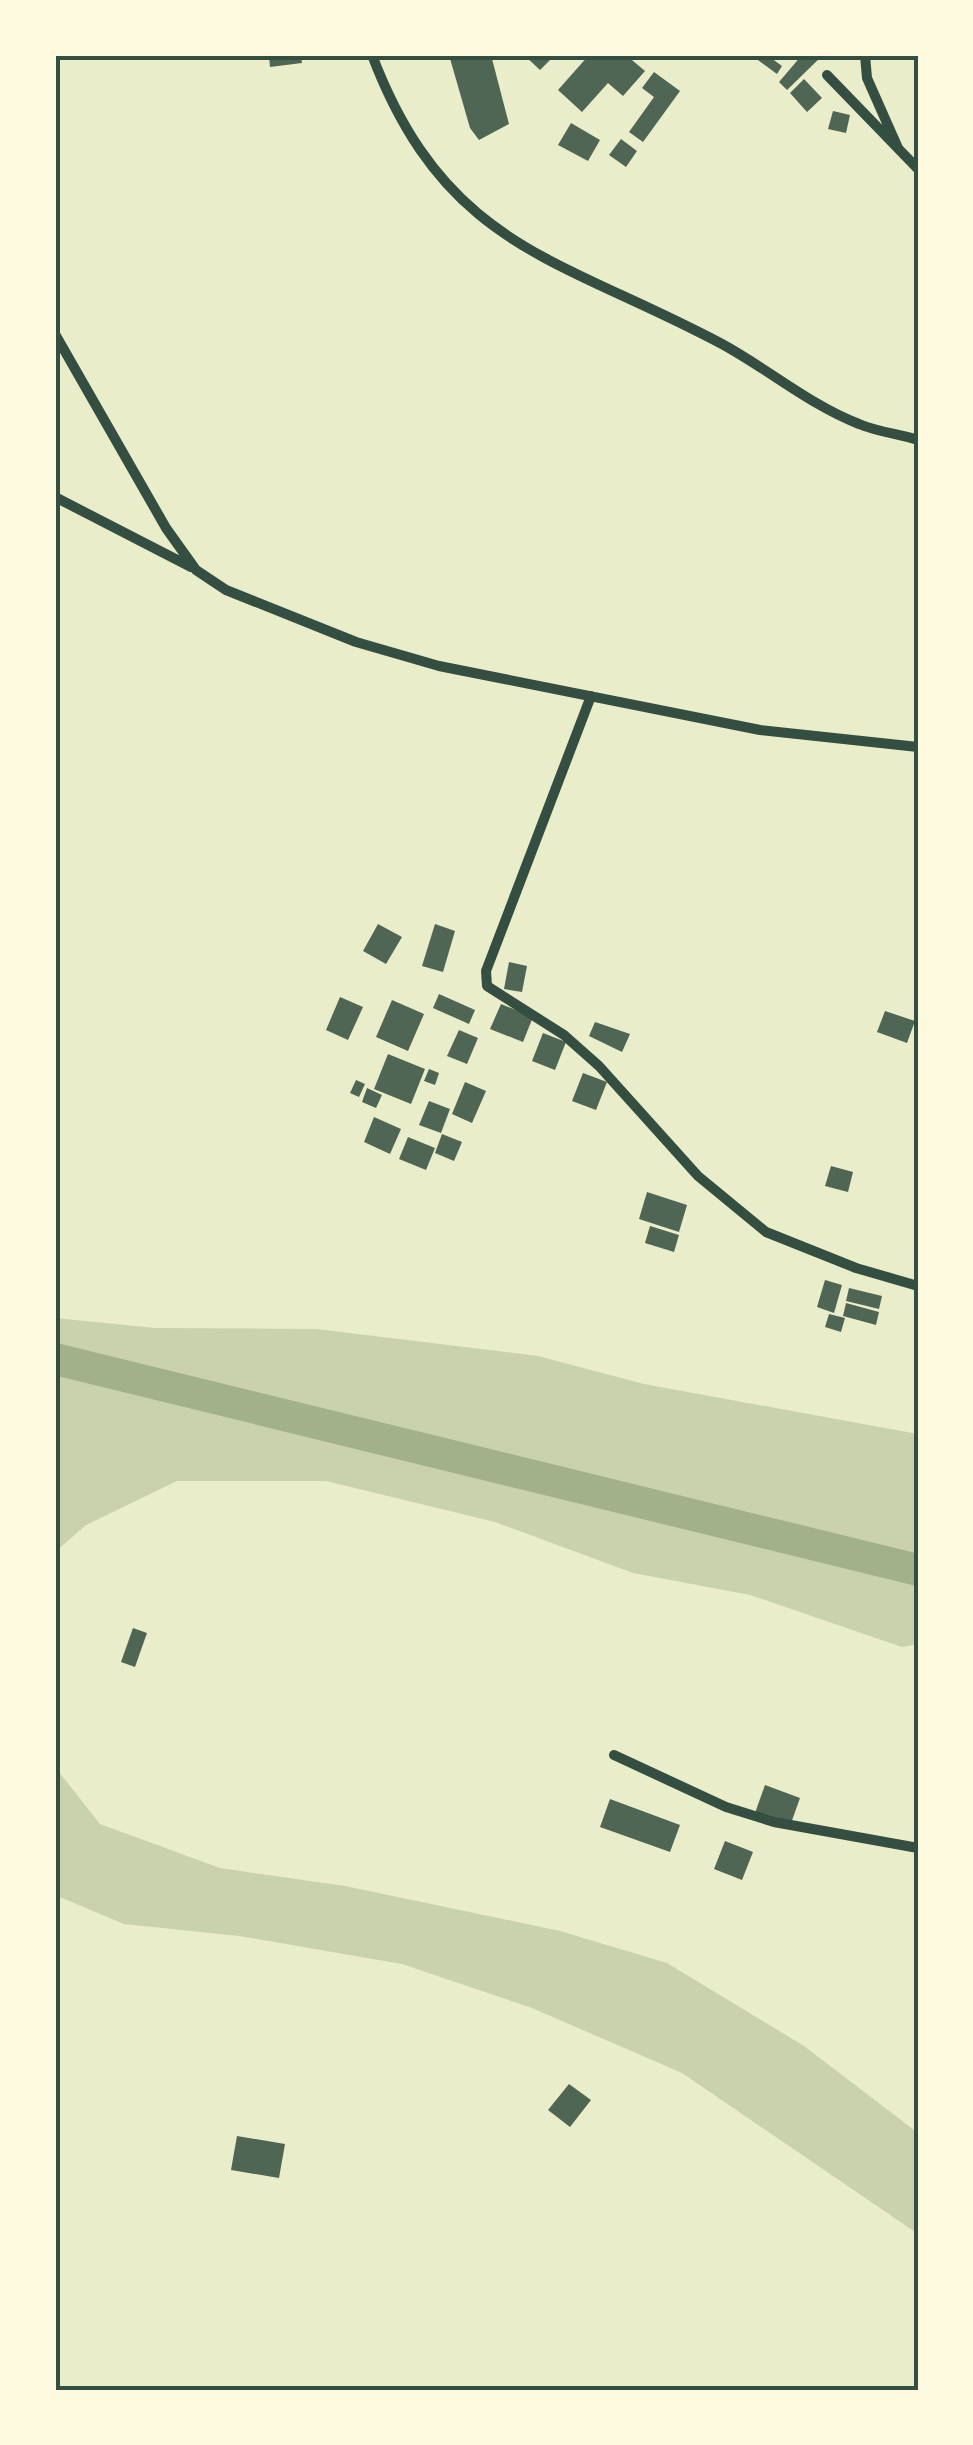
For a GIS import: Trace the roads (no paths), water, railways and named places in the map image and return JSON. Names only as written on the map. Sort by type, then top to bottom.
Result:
[{"type":"street","points":[[372,55],[397,114],[425,158],[487,225],[528,252],[717,342],[860,425],[918,440]]},
{"type":"street","points":[[866,55],[867,78],[900,154]]},
{"type":"street","points":[[827,74],[918,169]]},
{"type":"street","points":[[55,334],[166,528],[196,570]]},
{"type":"street","points":[[55,496],[196,570],[226,590],[356,642],[439,666],[760,730],[918,747]]},
{"type":"street","points":[[591,696],[486,972],[487,986],[564,1035],[600,1066],[698,1176],[766,1232],[856,1268],[918,1286]]},
{"type":"street","points":[[614,1755],[726,1807],[774,1822],[918,1848]]},
{"type":"waterway","points":[[55,1359],[918,1570]]}]
